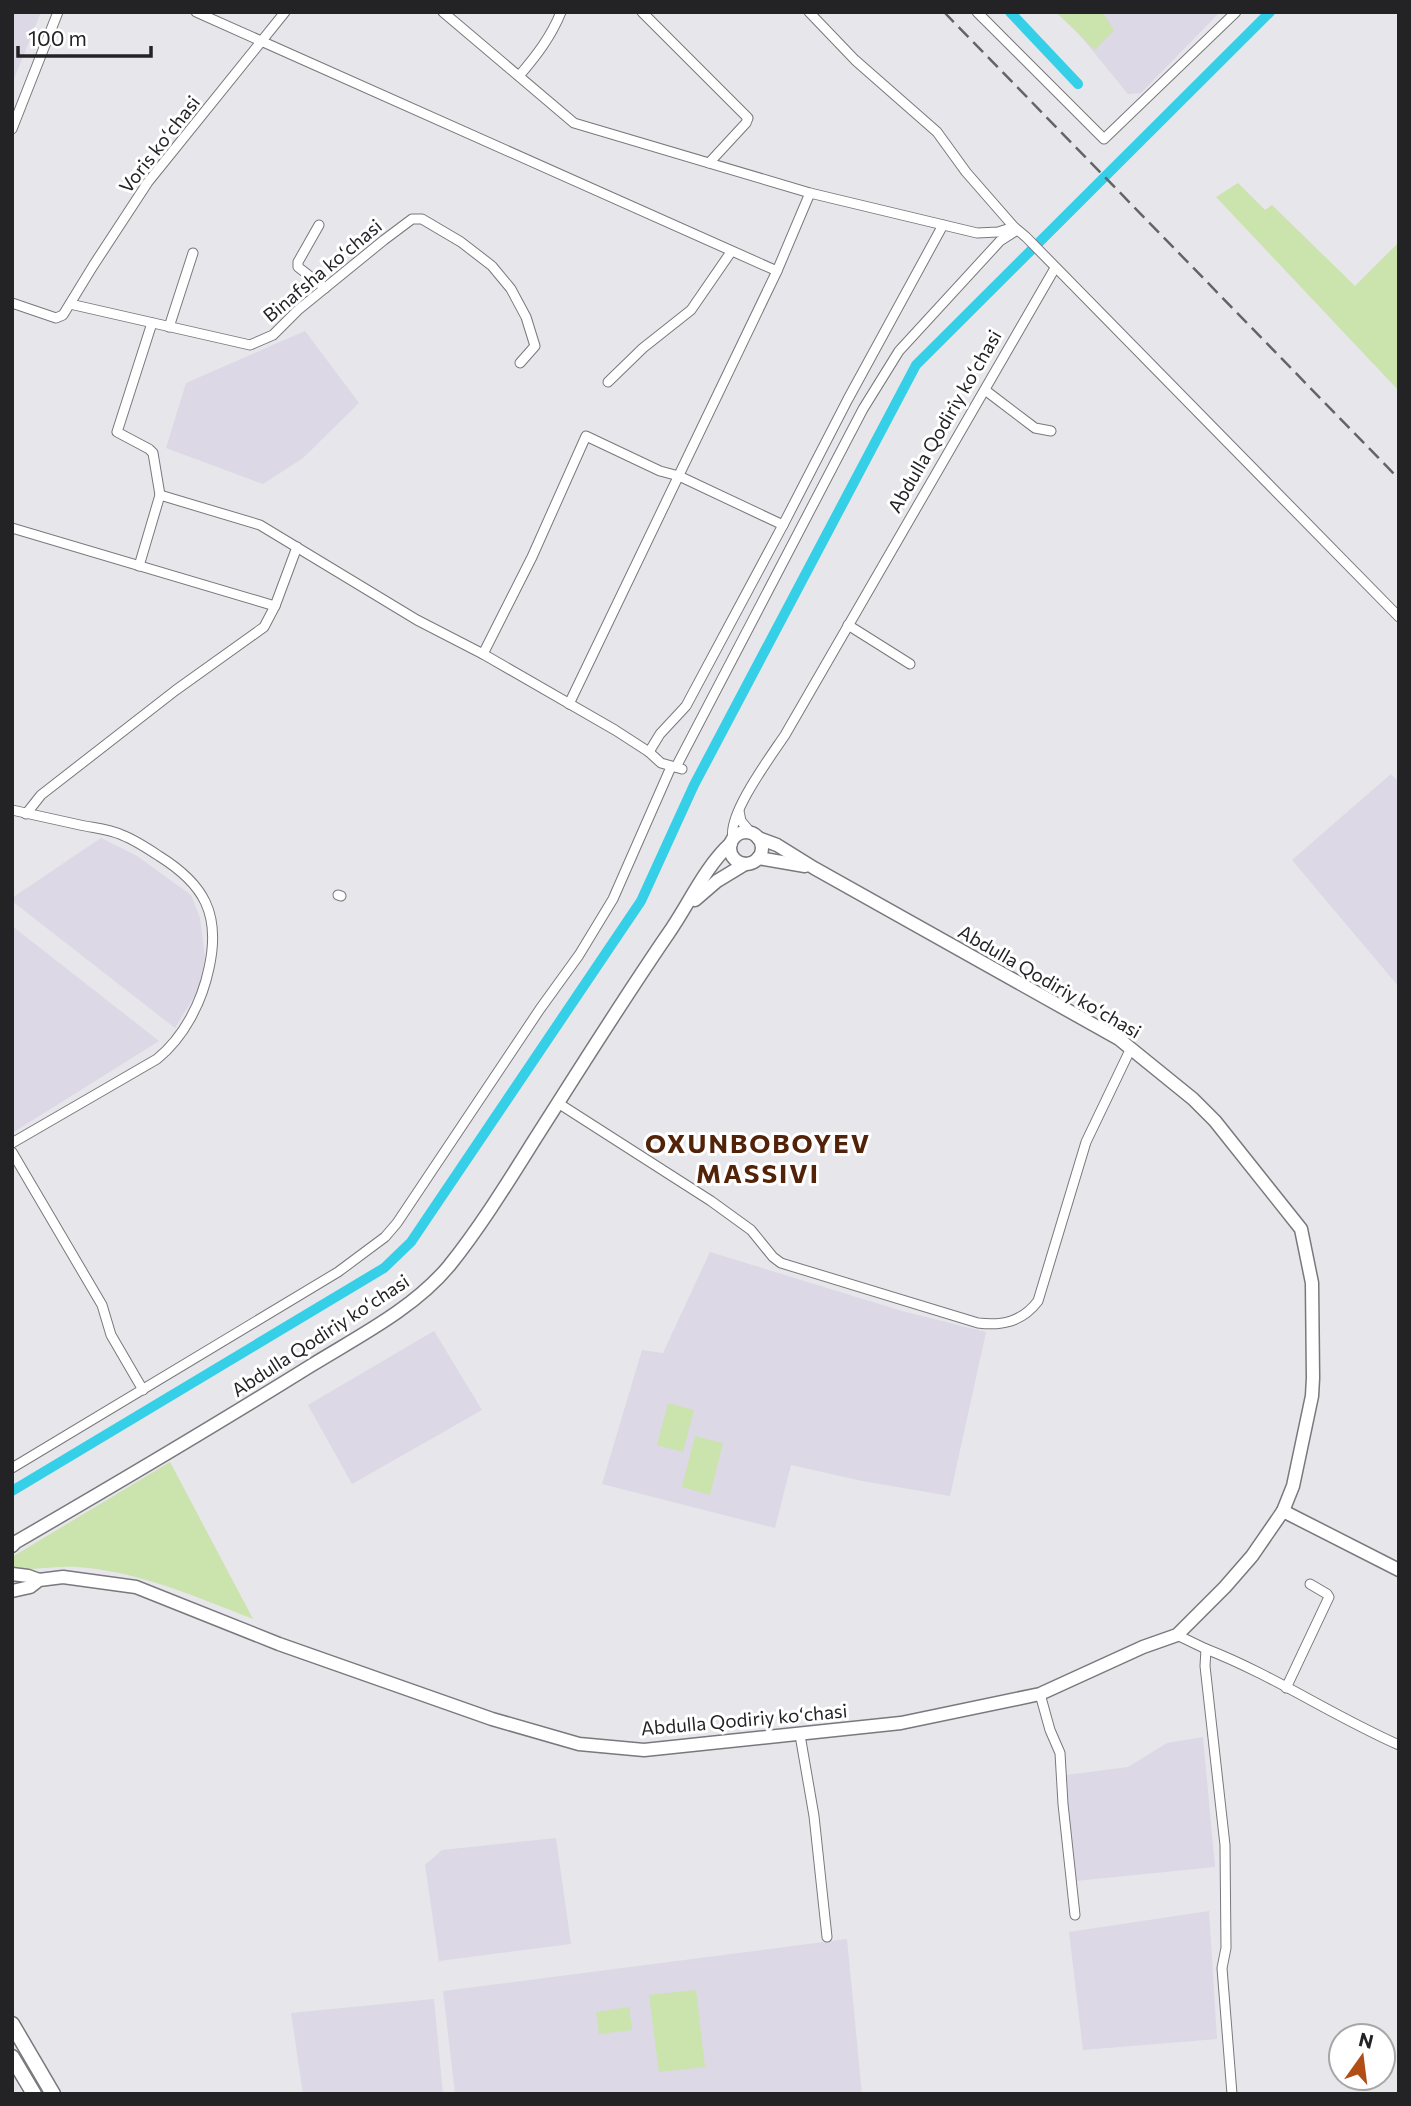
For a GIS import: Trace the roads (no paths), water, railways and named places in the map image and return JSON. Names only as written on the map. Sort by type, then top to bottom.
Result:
[{"type":"main road","points":[[12,2024],[54,2094]]},
{"type":"main road","points":[[12,2057],[34,2094]]},
{"type":"street","points":[[12,129],[58,12]]},
{"type":"street","points":[[196,12],[260,43],[777,271]]},
{"type":"street","name":"Voris koʻchasi","points":[[70,304],[148,182],[285,12]]},
{"type":"street","points":[[443,12],[574,123],[810,193],[943,225],[977,233],[1016,229]]},
{"type":"street","points":[[519,76],[553,32],[561,12]]},
{"type":"street","points":[[642,12],[748,118],[709,163]]},
{"type":"street","points":[[809,12],[855,60],[937,132],[966,172],[1016,229],[1399,617]]},
{"type":"street","points":[[977,12],[1104,139],[1236,12]]},
{"type":"street","points":[[569,704],[777,271],[810,193]]},
{"type":"street","name":"Binafsha koʻchasi","points":[[70,304],[250,345],[273,335],[325,288],[412,219],[422,219],[461,242],[492,266],[511,289],[526,317],[535,346],[520,363]]},
{"type":"street","points":[[319,225],[298,262],[298,267],[325,288]]},
{"type":"street","points":[[649,752],[660,734],[686,706],[848,398],[943,225]]},
{"type":"street","points":[[12,1468],[338,1272],[385,1237],[397,1223],[579,955],[613,898],[676,768],[863,409],[899,351],[1000,242],[1016,229]]},
{"type":"street","points":[[607,382],[643,348],[691,310],[731,252]]},
{"type":"street","points":[[169,327],[193,253]]},
{"type":"street","name":"Abdulla Qodiriy koʻchasi","points":[[14,1544],[195,1437],[400,1310],[427,1290],[449,1266],[687,907],[715,859],[732,840],[732,828],[739,809],[1055,268]]},
{"type":"street","points":[[12,303],[56,318],[63,315],[70,304]]},
{"type":"street","points":[[139,566],[160,495],[153,453],[117,432],[152,323]]},
{"type":"street","points":[[985,390],[1035,428],[1051,431]]},
{"type":"street","points":[[483,654],[532,556],[586,436],[783,525]]},
{"type":"street","points":[[160,495],[260,525],[417,620],[483,654],[569,704],[649,752],[661,763],[676,768]]},
{"type":"street","points":[[12,528],[275,606]]},
{"type":"street","points":[[26,814],[41,795],[176,690],[264,627],[275,606],[297,547]]},
{"type":"street","points":[[848,625],[910,664]]},
{"type":"street","points":[[739,809],[741,821],[755,835],[762,848],[758,858]]},
{"type":"street","points":[[12,810],[121,834],[172,864],[184,873],[204,896],[209,911],[212,942],[206,982],[183,1030],[169,1049],[157,1059],[12,1143]]},
{"type":"street","points":[[745,864],[733,857],[730,847],[732,840],[741,833],[755,835]]},
{"type":"street","name":"Abdulla Qodiriy koʻchasi","points":[[12,1574],[39,1580],[63,1577],[136,1587],[279,1644],[454,1706],[579,1744],[657,1749],[901,1723],[1040,1694],[1143,1647],[1177,1635],[1252,1556],[1283,1511],[1293,1486],[1312,1396],[1311,1283],[1301,1229],[1215,1121],[1193,1099],[1119,1039],[755,835]]},
{"type":"street","name":"Abdulla Qodiriy koʻchasi","points":[[687,907],[717,881],[758,858],[813,867]]},
{"type":"street","points":[[558,1103],[711,1201],[751,1230],[781,1263],[978,1323],[998,1324],[1025,1316],[1038,1301],[1086,1142],[1131,1048]]},
{"type":"street","points":[[12,1152],[102,1305],[111,1335],[143,1390]]},
{"type":"street","points":[[1283,1511],[1399,1570]]},
{"type":"street","name":"Abdulla Qodiriy koʻchasi","points":[[12,1591],[30,1587],[39,1580]]},
{"type":"street","points":[[1286,1688],[1329,1597],[1310,1584]]},
{"type":"street","points":[[1177,1635],[1235,1660],[1371,1733],[1399,1745]]},
{"type":"street","points":[[1206,1649],[1205,1666],[1225,1845],[1226,1948],[1222,1968],[1232,2094]]},
{"type":"street","points":[[1040,1694],[1060,1753],[1075,1916]]},
{"type":"street","points":[[800,1735],[814,1816],[827,1937]]},
{"type":"waterway","points":[[1010,12],[1078,84]]},
{"type":"waterway","points":[[12,1491],[384,1268],[411,1242],[641,901],[694,785],[916,365],[1270,12]]},
{"type":"railway","points":[[944,12],[1399,479]]},
{"type":"district","name":"OXUNBOBOYEV MASSIVI","points":[[758,1157]]}]
